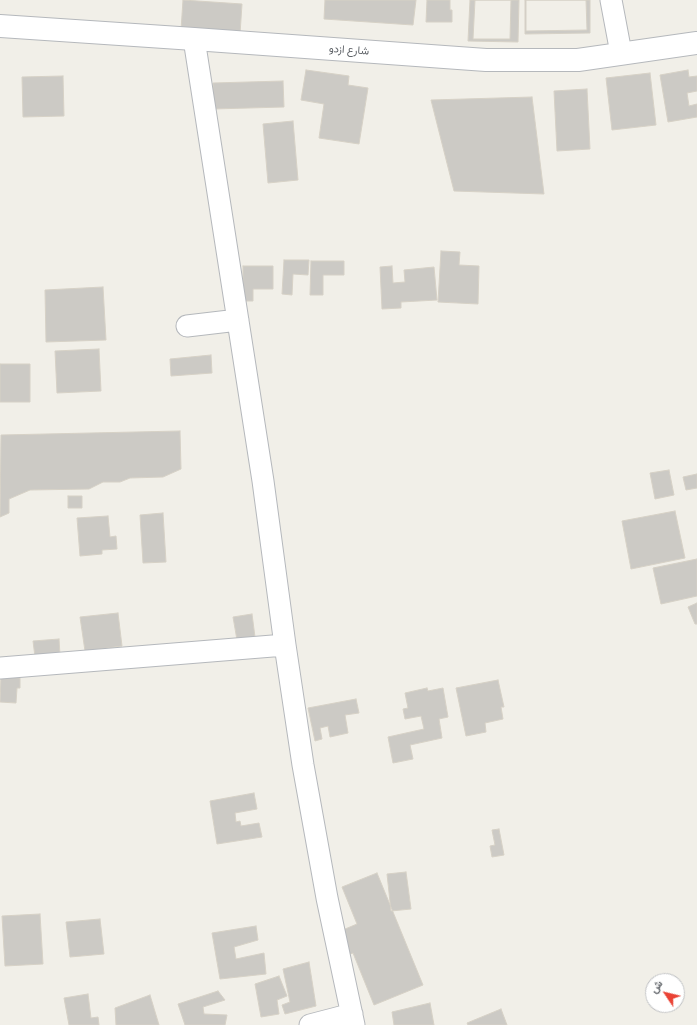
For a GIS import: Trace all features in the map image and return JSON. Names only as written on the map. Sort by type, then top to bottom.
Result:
[{"type":"street","points":[[611,0],[622,53]]},
{"type":"street","name":"شارع ازدو","points":[[0,26],[486,60],[578,60],[697,43]]},
{"type":"street","points":[[194,39],[263,481],[303,765],[326,890],[353,1020],[310,1025]]},
{"type":"street","points":[[187,326],[238,320]]},
{"type":"street","points":[[0,668],[285,645]]},
{"type":"building","points":[[183,0],[242,4],[240,34],[181,30]]},
{"type":"building","points":[[325,0],[416,0],[413,25],[324,19]]},
{"type":"building","points":[[427,0],[450,0],[452,22],[426,22]]},
{"type":"building","points":[[470,0],[519,0],[518,42],[468,41]]},
{"type":"building","points":[[475,0],[511,0],[510,39],[473,39]]},
{"type":"building","points":[[525,0],[590,0],[590,33],[525,34]]},
{"type":"building","points":[[526,0],[586,0],[587,30],[526,31]]},
{"type":"building","points":[[306,70],[349,76],[348,85],[368,88],[359,144],[319,138],[324,104],[301,100]]},
{"type":"building","points":[[688,70],[689,77],[697,76],[697,91],[687,93],[689,106],[697,104],[697,117],[668,122],[660,75]]},
{"type":"building","points":[[650,73],[656,125],[612,130],[606,78]]},
{"type":"building","points":[[63,76],[64,116],[23,117],[22,77]]},
{"type":"building","points":[[283,81],[284,107],[213,109],[213,83]]},
{"type":"building","points":[[587,89],[590,149],[557,151],[554,91]]},
{"type":"building","points":[[532,97],[544,194],[454,191],[431,100]]},
{"type":"building","points":[[293,121],[298,180],[268,183],[263,124]]},
{"type":"building","points":[[441,251],[460,252],[459,265],[479,266],[478,304],[438,302]]},
{"type":"building","points":[[284,260],[309,260],[308,275],[293,274],[292,295],[282,294]]},
{"type":"building","points":[[311,261],[344,261],[344,275],[323,275],[323,295],[310,295]]},
{"type":"building","points":[[243,266],[273,266],[273,289],[253,289],[253,301],[243,301]]},
{"type":"building","points":[[392,266],[393,283],[405,282],[404,270],[434,267],[437,300],[401,302],[401,308],[382,309],[380,267]]},
{"type":"building","points":[[103,287],[106,340],[46,342],[45,290]]},
{"type":"building","points":[[99,349],[101,391],[57,393],[55,351]]},
{"type":"building","points":[[211,355],[212,373],[171,376],[170,359]]},
{"type":"building","points":[[0,364],[30,364],[30,402],[0,402]]},
{"type":"building","points":[[180,431],[181,469],[163,477],[130,478],[120,482],[103,482],[89,489],[30,490],[9,499],[9,513],[0,517],[1,435]]},
{"type":"building","points":[[669,470],[674,495],[655,499],[650,473]]},
{"type":"building","points":[[697,474],[697,488],[686,490],[683,477]]},
{"type":"building","points":[[68,496],[82,496],[82,508],[68,508]]},
{"type":"building","points":[[675,511],[685,558],[631,569],[622,521]]},
{"type":"building","points":[[163,513],[166,562],[143,563],[140,515]]},
{"type":"building","points":[[108,516],[110,537],[116,536],[117,549],[102,550],[102,554],[80,556],[77,518]]},
{"type":"building","points":[[697,559],[697,596],[661,604],[653,568]]},
{"type":"building","points":[[697,603],[697,624],[695,624],[688,607]]},
{"type":"building","points":[[118,613],[122,646],[85,651],[80,617]]},
{"type":"building","points":[[252,614],[255,637],[237,640],[233,617]]},
{"type":"building","points":[[59,639],[60,655],[35,657],[33,641]]},
{"type":"building","points":[[1,676],[20,678],[20,688],[17,688],[16,703],[0,702]]},
{"type":"building","points":[[498,680],[504,707],[501,707],[503,719],[485,723],[486,732],[466,736],[456,688]]},
{"type":"building","points":[[427,688],[428,691],[443,688],[448,717],[439,719],[442,738],[410,745],[413,759],[393,763],[388,737],[424,729],[421,716],[405,719],[403,709],[408,708],[405,693]]},
{"type":"building","points":[[356,699],[359,713],[345,715],[348,733],[330,737],[328,726],[320,728],[322,739],[315,741],[308,708]]},
{"type":"building","points":[[254,793],[257,809],[235,813],[236,822],[240,821],[241,826],[259,823],[262,837],[217,844],[210,801]]},
{"type":"building","points":[[499,829],[504,855],[492,857],[490,846],[495,845],[492,830]]},
{"type":"building","points":[[406,872],[411,909],[391,911],[387,874]]},
{"type":"building","points":[[377,873],[423,985],[374,1005],[353,953],[347,955],[338,932],[357,924],[342,887]]},
{"type":"building","points":[[40,914],[43,964],[5,966],[2,916]]},
{"type":"building","points":[[100,919],[104,954],[70,957],[66,922]]},
{"type":"building","points":[[256,926],[258,940],[234,947],[236,959],[264,953],[266,974],[220,979],[212,933]]},
{"type":"building","points":[[309,962],[316,1006],[285,1014],[282,1005],[290,1002],[283,969]]},
{"type":"building","points":[[279,976],[287,996],[277,1000],[279,1014],[261,1017],[255,984]]},
{"type":"building","points":[[218,991],[225,1000],[203,1007],[204,1014],[227,1015],[225,1025],[185,1025],[178,1004]]},
{"type":"building","points":[[88,994],[91,1018],[98,1017],[99,1025],[69,1025],[64,998]]},
{"type":"building","points":[[150,995],[159,1025],[116,1025],[115,1008]]},
{"type":"building","points":[[430,1003],[434,1025],[394,1025],[392,1012]]},
{"type":"building","points":[[501,1009],[507,1025],[468,1025],[467,1023]]}]
